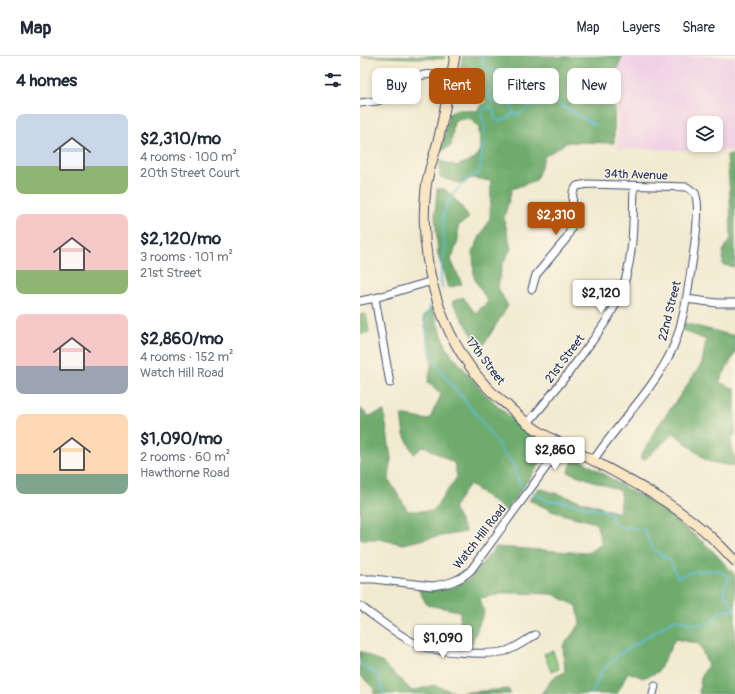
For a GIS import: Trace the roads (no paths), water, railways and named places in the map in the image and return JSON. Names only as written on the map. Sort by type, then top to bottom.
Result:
[{"type":"street","name":"17th Street","points":[[452,68],[455,56]]},
{"type":"street","points":[[360,103],[382,100],[408,82],[418,77],[429,76]]},
{"type":"street","name":"17th Street","points":[[445,104],[439,138],[428,172],[424,227],[432,281],[440,308],[460,351],[486,386],[527,424],[639,485],[672,506],[697,525],[735,561]]},
{"type":"street","name":"34th Avenue","points":[[532,288],[536,275],[569,234],[571,229],[573,192],[577,186],[588,184],[687,187],[693,191]]},
{"type":"street","name":"21st Street","points":[[527,424],[551,396],[599,332],[609,318],[616,303],[627,275],[631,254],[634,186]]},
{"type":"street","name":"22nd Street","points":[[593,461],[654,381],[674,343],[686,299],[696,232],[698,203],[697,197],[693,191]]},
{"type":"street","points":[[360,301],[432,281]]},
{"type":"street","points":[[375,298],[390,383]]},
{"type":"street","points":[[686,299],[717,303],[735,303]]},
{"type":"street","name":"Watch Hill Road","points":[[360,578],[432,586],[460,580],[471,570],[563,444]]},
{"type":"street","points":[[360,606],[416,644],[431,648],[469,653],[495,652],[506,650],[535,635]]},
{"type":"street","points":[[653,694],[655,686]]},
{"type":"waterway","points":[[443,289],[441,280],[445,250],[443,219],[448,202],[453,195],[465,182],[480,172],[485,128],[481,115],[483,109],[491,107],[494,111],[494,119],[500,121],[508,118],[514,111],[512,106],[495,102],[487,95],[491,86],[499,83],[500,77],[496,71],[485,68],[482,56]]},
{"type":"waterway","points":[[512,114],[519,114],[528,107],[552,102],[566,108],[595,125]]},
{"type":"waterway","points":[[430,303],[426,335],[430,350],[435,360],[448,380],[476,414],[500,449],[513,464],[520,485],[528,489]]},
{"type":"waterway","points":[[531,491],[548,501],[566,502],[611,513],[612,521],[621,527],[644,529],[652,549],[671,561],[677,577],[695,571],[720,570],[729,578],[723,592],[735,610]]},
{"type":"waterway","points":[[592,694],[601,672],[617,656],[675,619],[695,625],[713,622],[718,611],[734,610]]},
{"type":"waterway","points":[[362,665],[378,675],[384,694]]}]
